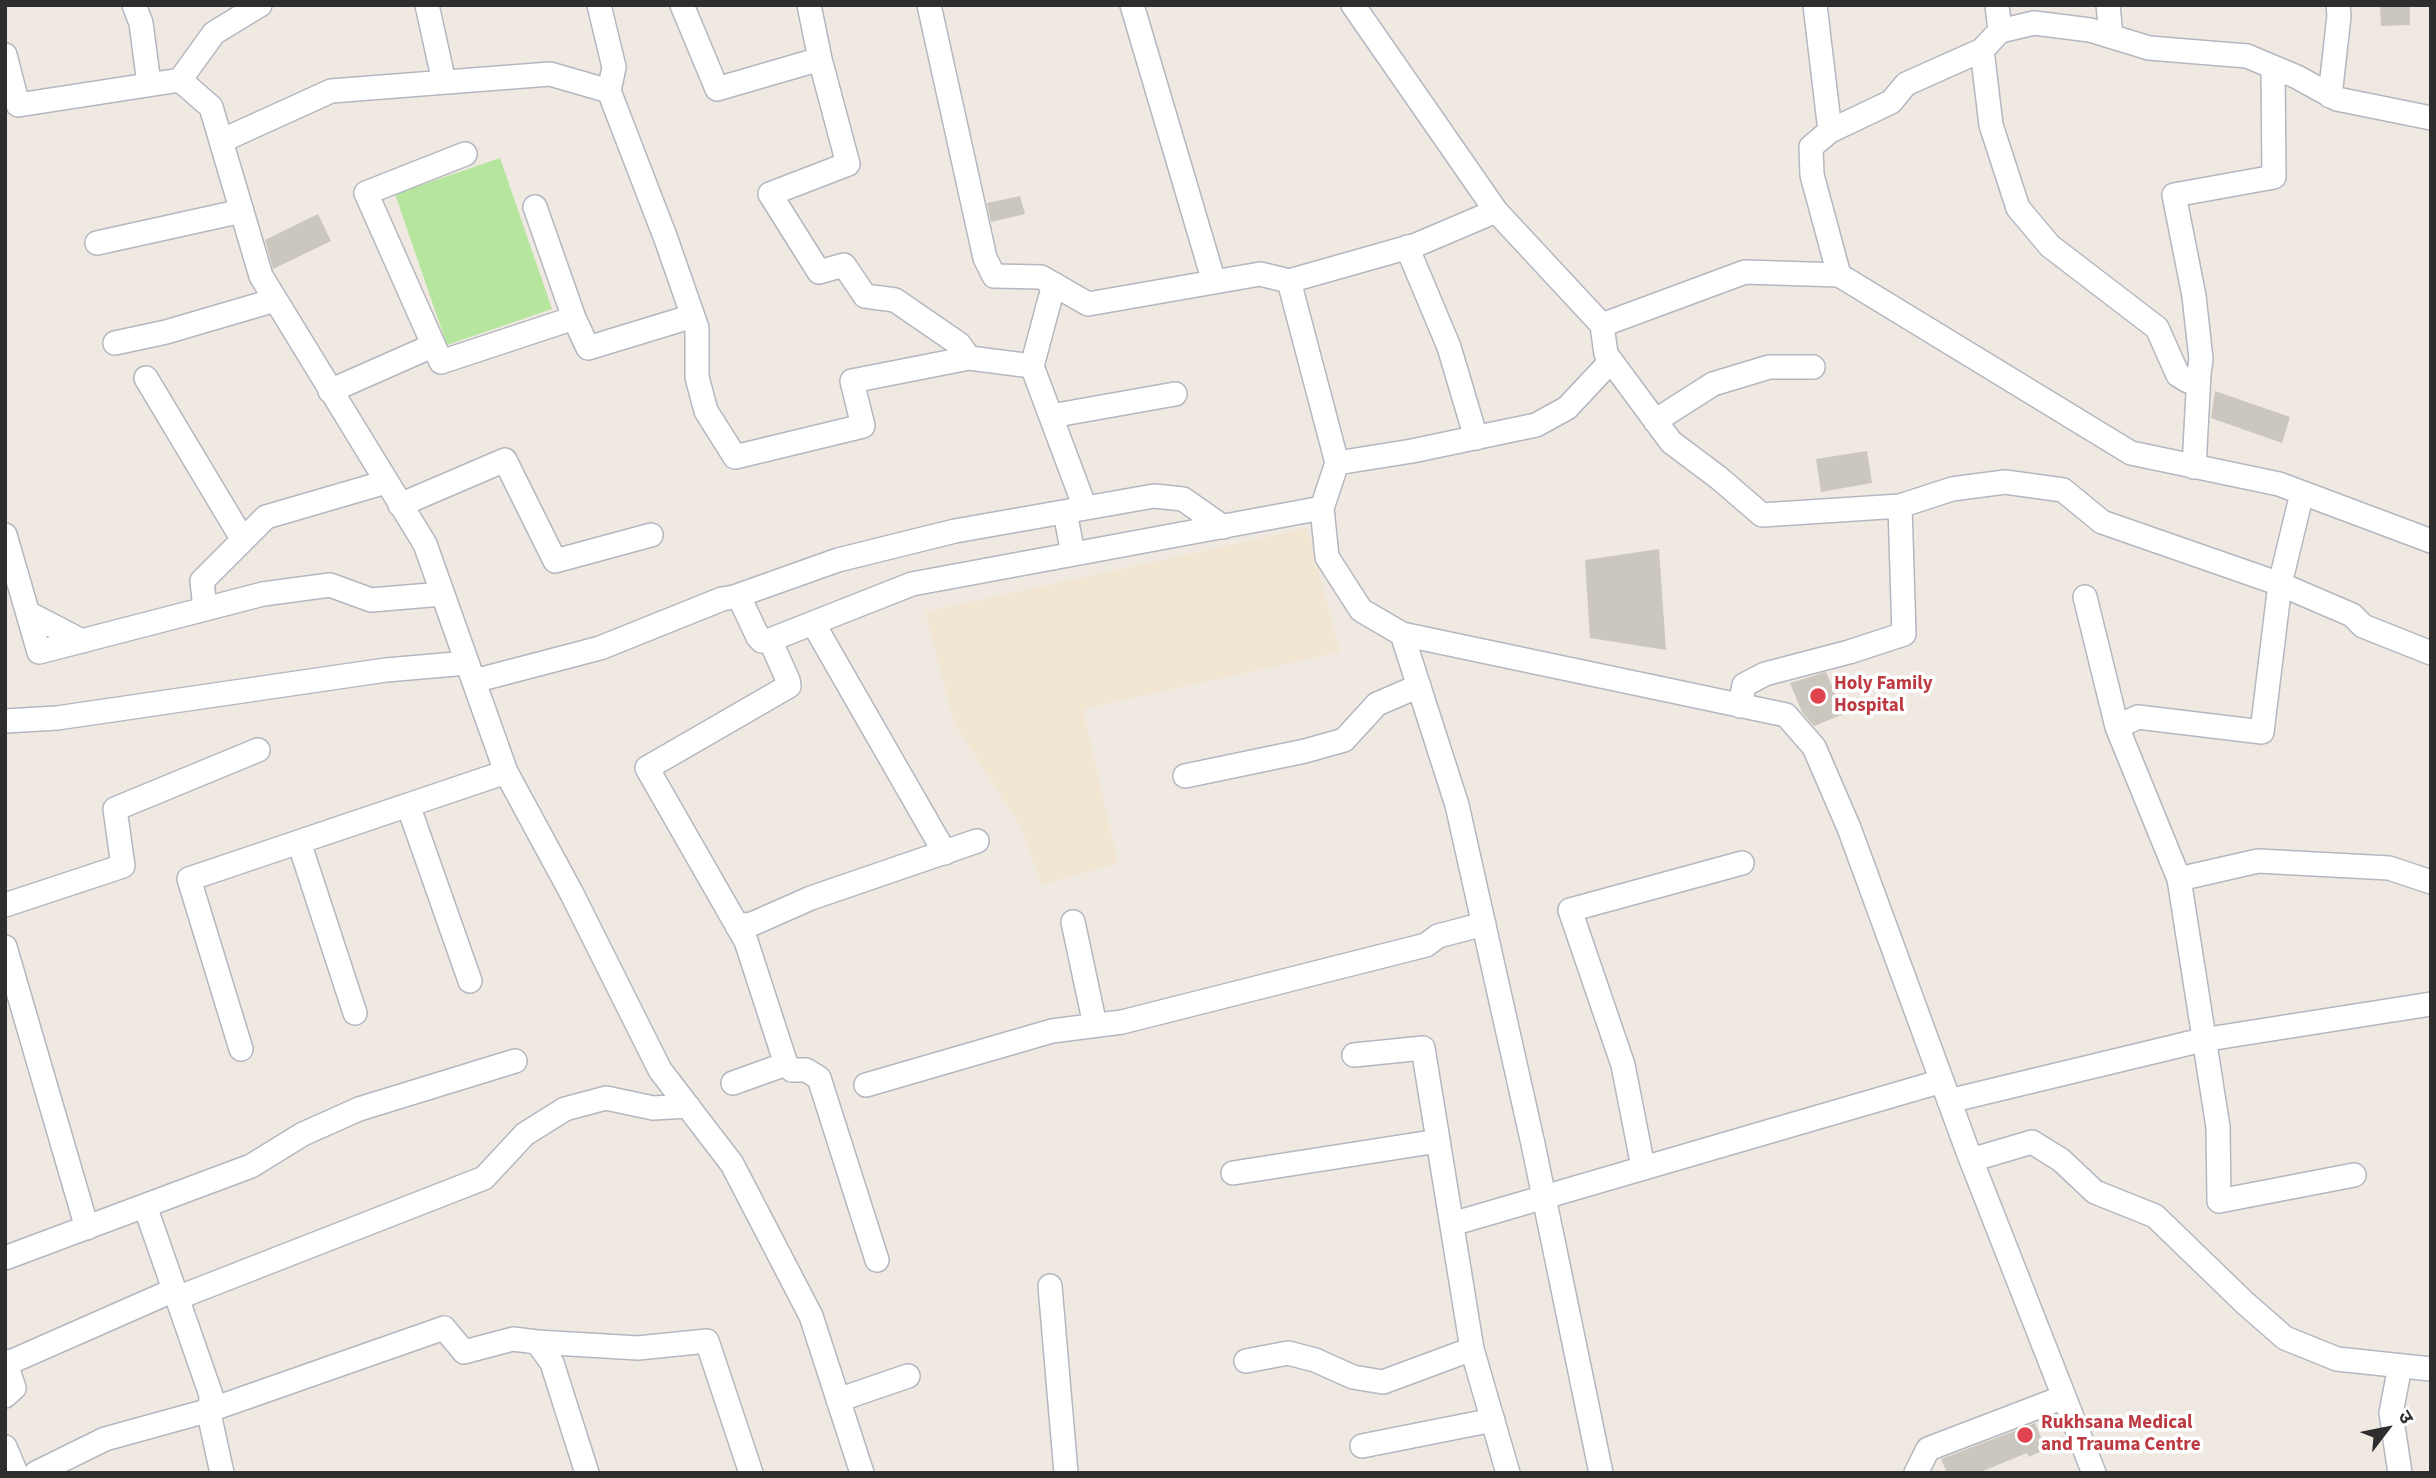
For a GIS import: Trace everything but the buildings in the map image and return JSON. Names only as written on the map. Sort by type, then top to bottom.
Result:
[{"type":"street","points":[[134,5],[141,23],[149,84]]},
{"type":"street","points":[[428,5],[444,82]]},
{"type":"street","points":[[599,5],[614,67],[609,91],[697,328],[698,377],[706,411],[735,457],[863,426],[852,381],[969,358],[1032,366]]},
{"type":"street","points":[[682,5],[717,89],[820,59]]},
{"type":"street","points":[[809,5],[820,59],[848,164],[771,194],[819,272],[844,265],[865,296],[895,300],[959,344],[969,358]]},
{"type":"street","points":[[929,5],[985,258],[994,276],[1041,277],[1088,304],[1261,274],[1289,281],[1407,247],[1496,211]]},
{"type":"street","points":[[1132,5],[1214,282]]},
{"type":"street","points":[[1353,5],[1496,211],[1602,325],[1606,354],[1671,442],[1762,515],[1900,506],[1952,489],[2006,482],[2063,490],[2102,522],[2280,584],[2351,615],[2363,626],[2431,653]]},
{"type":"street","points":[[1815,5],[1830,131]]},
{"type":"street","points":[[1997,5],[2000,31]]},
{"type":"street","points":[[2108,5],[2111,36]]},
{"type":"street","points":[[2330,96],[2339,16],[2337,5]]},
{"type":"street","points":[[5,55],[12,109],[180,80],[214,33],[254,7]]},
{"type":"street","points":[[1839,275],[1812,176],[1811,147],[1830,131],[1891,102],[1906,84],[1982,50],[2000,31],[2034,23],[2090,30],[2149,48],[2247,56],[2330,96],[2431,118]]},
{"type":"street","points":[[1982,50],[1991,125],[2018,208],[2050,246],[2157,328],[2178,375],[2188,381],[2199,374]]},
{"type":"street","points":[[2194,467],[2201,359],[2194,296],[2174,195],[2274,177],[2273,67]]},
{"type":"street","points":[[221,141],[331,92],[550,74],[609,91]]},
{"type":"street","points":[[180,80],[211,107],[261,276],[425,544],[506,772],[572,894],[660,1070],[732,1164],[811,1316],[862,1473]]},
{"type":"street","points":[[465,154],[366,193],[441,362],[574,318]]},
{"type":"street","points":[[535,207],[574,318],[588,348],[693,316]]},
{"type":"street","points":[[97,243],[242,211]]},
{"type":"street","points":[[1407,247],[1449,347],[1476,438]]},
{"type":"street","points":[[1602,325],[1745,272],[1839,275],[2131,453],[2279,484],[2431,541]]},
{"type":"street","points":[[1289,281],[1337,463],[1322,508],[1327,557],[1361,610],[1402,634],[1786,715],[1814,747],[1849,828],[1971,1160],[2094,1473]]},
{"type":"street","points":[[1054,285],[1032,366],[1051,416],[1073,505],[1073,554]]},
{"type":"street","points":[[115,343],[275,300]]},
{"type":"street","points":[[330,391],[432,346]]},
{"type":"street","points":[[1337,463],[1412,452],[1536,425],[1567,408],[1611,361]]},
{"type":"street","points":[[1655,421],[1713,384],[1769,368],[1812,367]]},
{"type":"street","points":[[146,378],[243,540]]},
{"type":"street","points":[[1051,416],[1175,394]]},
{"type":"street","points":[[400,505],[505,460],[555,561],[651,535]]},
{"type":"street","points":[[205,609],[202,581],[266,517],[386,482]]},
{"type":"street","points":[[2117,727],[2137,717],[2262,732],[2280,584],[2302,493]]},
{"type":"street","points":[[5,721],[57,719],[386,670],[470,672],[600,648],[722,599],[838,560],[1073,505],[1154,496],[1183,499],[1223,527]]},
{"type":"street","points":[[1741,706],[1744,685],[1765,674],[1904,634],[1900,506]]},
{"type":"street","points":[[734,597],[741,601],[758,637],[762,641],[770,640],[912,584],[1322,508]]},
{"type":"street","points":[[5,535],[28,613],[82,641],[263,594],[330,584],[371,600],[442,594]]},
{"type":"street","points":[[2085,597],[2117,727],[2179,879],[2202,1040],[2218,1128],[2219,1201],[2354,1175]]},
{"type":"street","points":[[813,623],[944,853]]},
{"type":"street","points":[[1402,634],[1457,805],[1544,1195],[1601,1473]]},
{"type":"street","points":[[770,640],[789,686],[647,768],[746,941],[786,1064],[792,1070],[806,1070],[819,1078],[877,1260]]},
{"type":"street","points":[[1185,776],[1345,740],[1377,704],[1419,687]]},
{"type":"street","points":[[5,905],[123,866],[115,809],[258,750]]},
{"type":"street","points":[[241,1049],[189,879],[506,772]]},
{"type":"street","points":[[408,805],[470,981]]},
{"type":"street","points":[[737,926],[752,925],[811,898],[977,841]]},
{"type":"street","points":[[299,842],[355,1013]]},
{"type":"street","points":[[2179,879],[2258,861],[2389,868],[2431,882]]},
{"type":"street","points":[[1643,1167],[1623,1065],[1570,911],[1742,863]]},
{"type":"street","points":[[1073,922],[1095,1025]]},
{"type":"street","points":[[866,1085],[1052,1031],[1122,1022],[1426,945],[1438,936],[1484,925]]},
{"type":"street","points":[[5,947],[87,1228]]},
{"type":"street","points":[[1452,1224],[1643,1167],[1945,1091],[2202,1040],[2431,1004]]},
{"type":"street","points":[[1354,1055],[1423,1048],[1472,1349],[1508,1473]]},
{"type":"street","points":[[5,1258],[251,1166],[303,1134],[359,1109],[515,1061]]},
{"type":"street","points":[[733,1083],[786,1064]]},
{"type":"street","points":[[5,1396],[14,1388],[6,1363],[176,1294],[484,1178],[525,1134],[565,1109],[606,1098],[653,1108],[688,1106]]},
{"type":"street","points":[[1233,1173],[1438,1141]]},
{"type":"street","points":[[1971,1160],[2032,1142],[2061,1160],[2095,1192],[2155,1216],[2285,1338],[2337,1359],[2431,1369]]},
{"type":"street","points":[[145,1206],[211,1395],[210,1418],[222,1473]]},
{"type":"street","points":[[1050,1286],[1066,1473]]},
{"type":"street","points":[[36,1473],[105,1439],[211,1410],[444,1328],[464,1352],[513,1339],[638,1348],[706,1341],[751,1473]]},
{"type":"street","points":[[537,1342],[552,1363],[580,1471]]},
{"type":"street","points":[[1246,1361],[1288,1353],[1315,1360],[1353,1377],[1383,1382],[1472,1349]]},
{"type":"street","points":[[2400,1366],[2391,1413],[2400,1473]]},
{"type":"street","points":[[838,1400],[908,1376]]},
{"type":"street","points":[[1916,1473],[1928,1449],[2064,1397]]},
{"type":"street","points":[[1362,1446],[1493,1420]]},
{"type":"street","points":[[5,1447],[16,1473]]},
{"type":"shaded area","points":[[1307,528],[1340,652],[1083,709],[1118,863],[1042,885],[1020,825],[954,723],[925,612]]},
{"type":"green space","points":[[500,158],[552,309],[447,345],[395,194]]},
{"type":"place","name":"Holy Family Hospital","points":[[1818,696]]},
{"type":"place","name":"Rukhsana Medical and Trauma Centre","points":[[2025,1435]]}]
